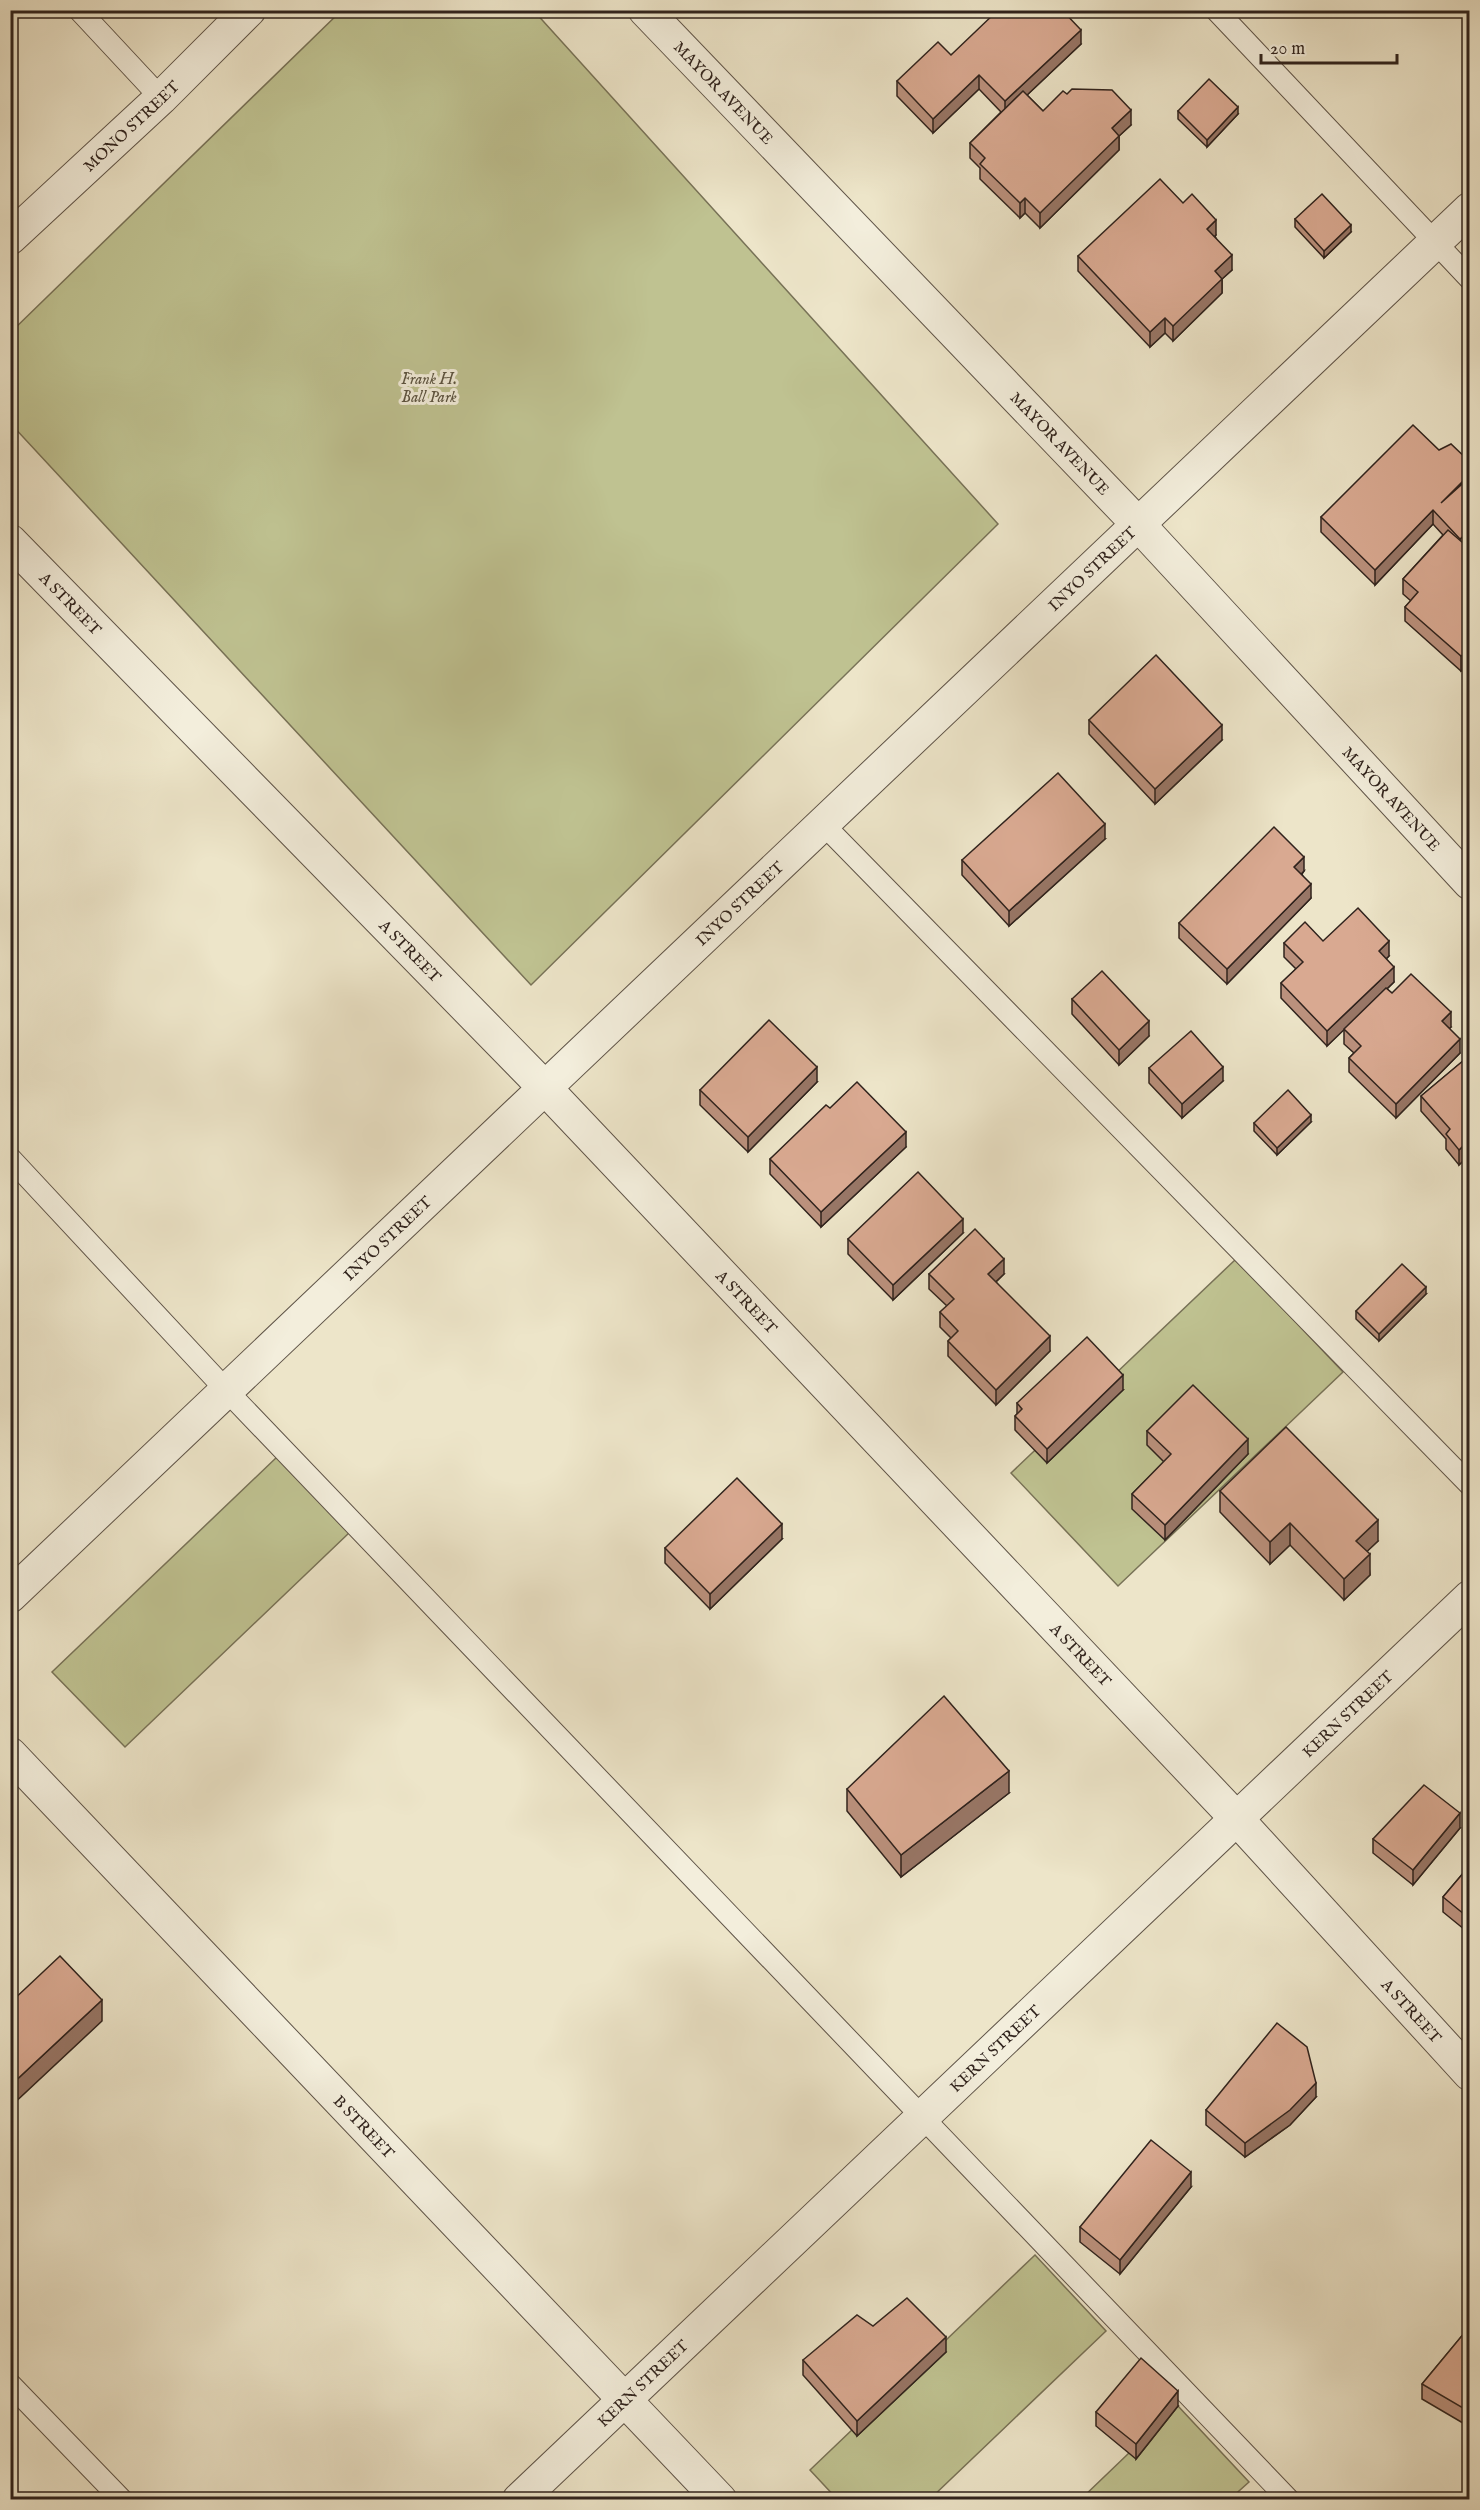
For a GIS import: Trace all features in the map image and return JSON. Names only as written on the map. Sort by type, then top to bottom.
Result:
[{"type":"street","name":"MONO STREET","points":[[10,238],[161,98],[249,10]]},
{"type":"street","name":"MAYOR AVENUE","points":[[645,10],[1138,524],[1470,883]]},
{"type":"street","name":"INYO STREET","points":[[10,1596],[1470,209]]},
{"type":"street","name":"A STREET","points":[[10,541],[545,1088],[1236,1818],[1470,2074]]},
{"type":"street","name":"KERN STREET","points":[[519,2499],[1470,1597]]},
{"type":"street","name":"B STREET","points":[[10,1754],[720,2499]]},
{"type":"lane","points":[[78,10],[161,98]]},
{"type":"lane","points":[[1216,10],[1470,279]]},
{"type":"lane","points":[[823,824],[1470,1485]]},
{"type":"lane","points":[[10,1158],[227,1391],[921,2118],[1289,2499]]},
{"type":"lane","points":[[10,2384],[122,2499]]},
{"type":"green space","name":"Frank H. Ball Park","points":[[342,10],[534,11],[998,524],[531,985],[11,424],[11,332]]},
{"type":"green space","points":[[1236,1259],[1343,1372],[1118,1586],[1011,1473]]},
{"type":"green space","points":[[278,1456],[350,1532],[125,1747],[52,1672]]},
{"type":"green space","points":[[1035,2255],[1106,2331],[930,2499],[837,2499],[810,2470]]},
{"type":"green space","points":[[1178,2406],[1249,2482],[1230,2499],[1080,2500]]},
{"type":"building","points":[[1008,10],[1062,10],[1081,30],[1005,101],[979,75],[933,119],[897,81],[938,42],[951,55],[997,11],[1002,16]]},
{"type":"building","points":[[1209,79],[1238,107],[1207,140],[1178,111]]},
{"type":"building","points":[[1072,89],[1112,90],[1131,110],[1112,128],[1119,136],[1040,213],[1025,198],[1020,203],[980,164],[985,158],[970,143],[1023,91],[1043,111],[1063,91],[1067,94]]},
{"type":"building","points":[[1160,179],[1183,203],[1192,194],[1216,220],[1207,229],[1232,255],[1215,271],[1222,279],[1173,326],[1165,318],[1150,332],[1078,256]]},
{"type":"building","points":[[1322,194],[1351,225],[1324,251],[1295,219]]},
{"type":"building","points":[[1413,425],[1439,450],[1451,444],[1470,462],[1470,474],[1441,503],[1470,477],[1470,530],[1460,539],[1433,510],[1375,570],[1321,517]]},
{"type":"building","points":[[1448,530],[1470,549],[1470,650],[1461,656],[1405,607],[1418,592],[1403,579]]},
{"type":"building","points":[[1156,655],[1222,725],[1155,789],[1089,720]]},
{"type":"building","points":[[1058,773],[1105,824],[1009,911],[962,860]]},
{"type":"building","points":[[1274,827],[1304,857],[1294,867],[1311,884],[1227,969],[1179,923]]},
{"type":"building","points":[[1358,908],[1389,941],[1379,951],[1394,967],[1327,1031],[1281,983],[1303,962],[1284,943],[1305,922],[1323,941]]},
{"type":"building","points":[[1102,971],[1149,1021],[1119,1050],[1072,999]]},
{"type":"building","points":[[1411,974],[1451,1012],[1442,1021],[1460,1039],[1396,1104],[1349,1058],[1361,1046],[1344,1029],[1386,988],[1392,993]]},
{"type":"building","points":[[769,1020],[817,1067],[748,1137],[700,1090]]},
{"type":"building","points":[[1191,1031],[1223,1067],[1182,1104],[1149,1068]]},
{"type":"building","points":[[1470,1055],[1470,1149],[1465,1144],[1459,1150],[1446,1134],[1450,1129],[1421,1096]]},
{"type":"building","points":[[857,1082],[906,1132],[821,1212],[770,1159],[826,1105],[830,1108]]},
{"type":"building","points":[[1288,1090],[1311,1115],[1277,1148],[1254,1123]]},
{"type":"building","points":[[918,1172],[963,1219],[893,1285],[848,1239]]},
{"type":"building","points":[[975,1229],[1004,1259],[988,1274],[1050,1336],[996,1390],[948,1341],[958,1331],[940,1312],[954,1299],[929,1274]]},
{"type":"building","points":[[1402,1264],[1426,1287],[1379,1334],[1356,1311]]},
{"type":"building","points":[[1087,1337],[1123,1375],[1047,1449],[1015,1416],[1022,1409],[1017,1403]]},
{"type":"building","points":[[1193,1385],[1248,1439],[1165,1525],[1132,1494],[1171,1454],[1147,1431]]},
{"type":"building","points":[[1286,1427],[1378,1520],[1356,1541],[1370,1554],[1344,1579],[1290,1523],[1270,1542],[1220,1491]]},
{"type":"building","points":[[737,1478],[782,1524],[710,1594],[665,1548]]},
{"type":"building","points":[[944,1696],[1009,1771],[901,1855],[847,1789]]},
{"type":"building","points":[[1424,1785],[1460,1813],[1413,1870],[1373,1839]]},
{"type":"building","points":[[1470,1865],[1470,1919],[1443,1897]]},
{"type":"building","points":[[60,1956],[102,2000],[10,2086],[10,2003]]},
{"type":"building","points":[[1277,2023],[1307,2047],[1316,2083],[1290,2110],[1245,2143],[1206,2110]]},
{"type":"building","points":[[1151,2140],[1191,2172],[1120,2260],[1080,2227]]},
{"type":"building","points":[[907,2298],[946,2337],[857,2421],[803,2360],[857,2315],[873,2326]]},
{"type":"building","points":[[1470,2326],[1470,2410],[1468,2411],[1422,2384]]},
{"type":"building","points":[[1141,2358],[1178,2391],[1136,2444],[1096,2412]]},
{"type":"building","points":[[976,2493],[983,2499],[970,2499]]}]
